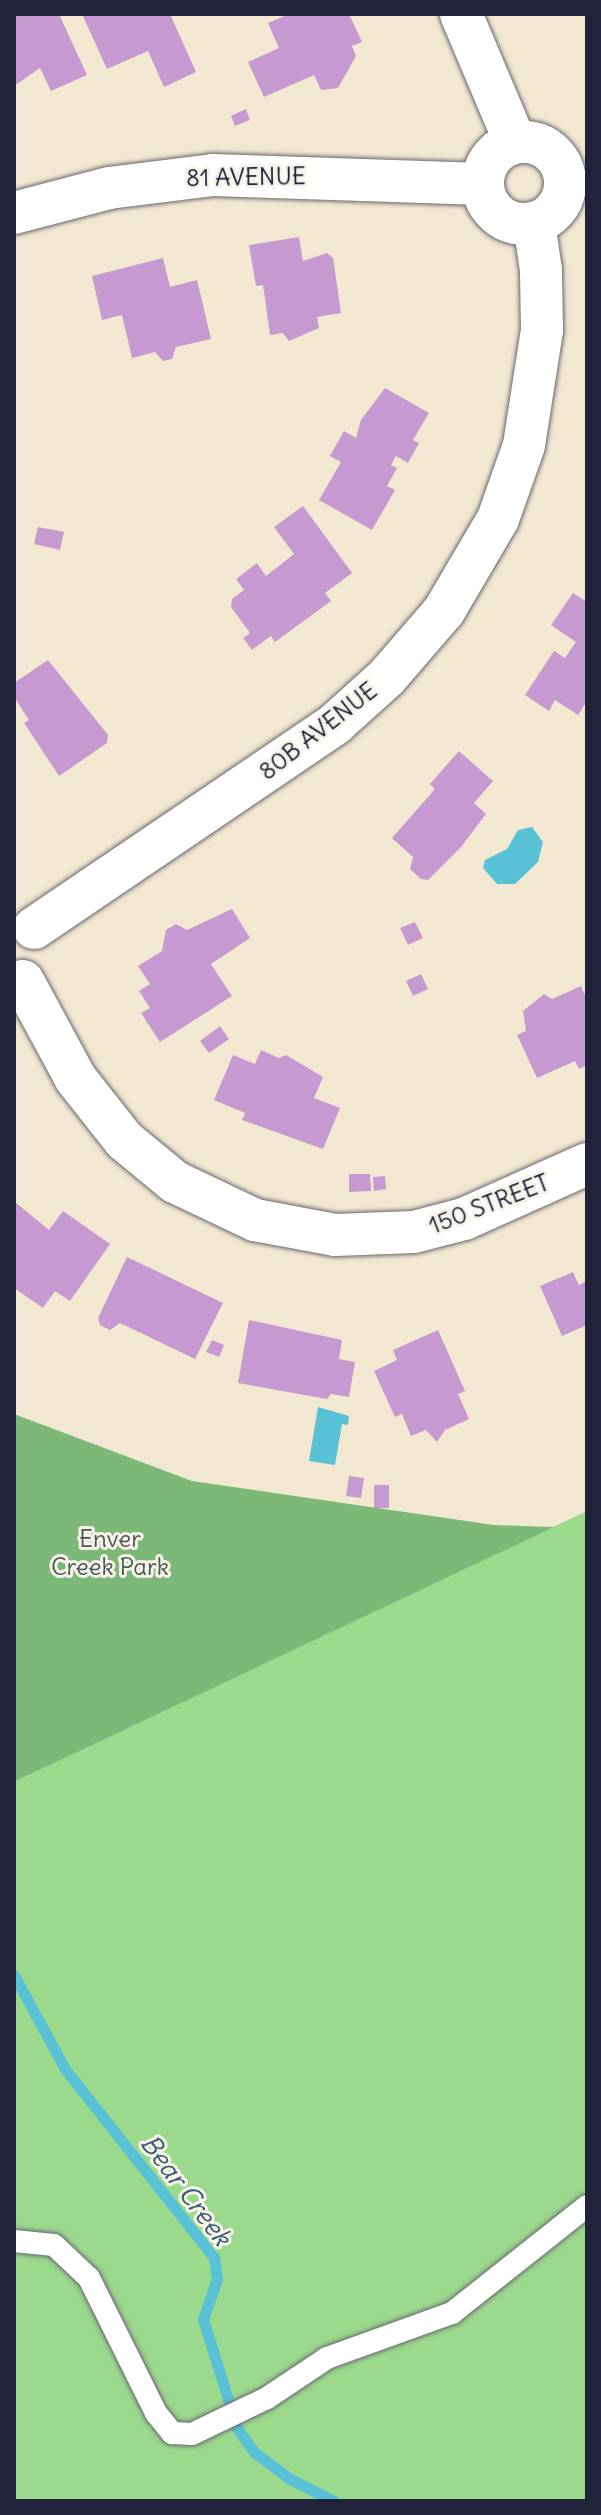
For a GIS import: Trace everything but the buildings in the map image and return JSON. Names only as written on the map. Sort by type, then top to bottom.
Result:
[{"type":"street","points":[[461,14],[515,142]]},
{"type":"street","points":[[515,142],[548,154],[577,182],[557,208],[534,223],[500,214],[483,184],[493,153],[515,142]]},
{"type":"street","name":"81 AVENUE","points":[[14,213],[109,188],[213,175],[483,184]]},
{"type":"street","name":"80B AVENUE","points":[[24,921],[323,733],[387,677],[444,611],[498,519],[524,445],[542,330],[541,270],[534,223]]},
{"type":"street","points":[[18,982],[41,957],[24,921]]},
{"type":"street","name":"150 STREET","points":[[18,982],[76,1079],[124,1140],[175,1182],[242,1216],[305,1232],[387,1236],[464,1219],[587,1164]]},
{"type":"lane","points":[[14,2241],[54,2245],[89,2278],[156,2413],[172,2433],[192,2434],[267,2398],[327,2358],[452,2313],[587,2206]]},
{"type":"green space","name":"Enver Creek Park","points":[[14,1414],[192,1481],[494,1525],[554,1527],[14,1782]]},
{"type":"green space","points":[[587,1511],[587,2501],[14,2501],[14,1782]]},
{"type":"water","points":[[532,827],[543,842],[538,862],[515,884],[497,884],[483,868],[485,860],[507,849],[518,830]]},
{"type":"water","points":[[318,1407],[349,1416],[348,1425],[342,1424],[335,1465],[309,1461]]},
{"type":"waterway","name":"Bear Creek","points":[[14,1975],[65,2069],[214,2258],[217,2279],[203,2319],[237,2428],[254,2452],[290,2479],[334,2501]]}]
